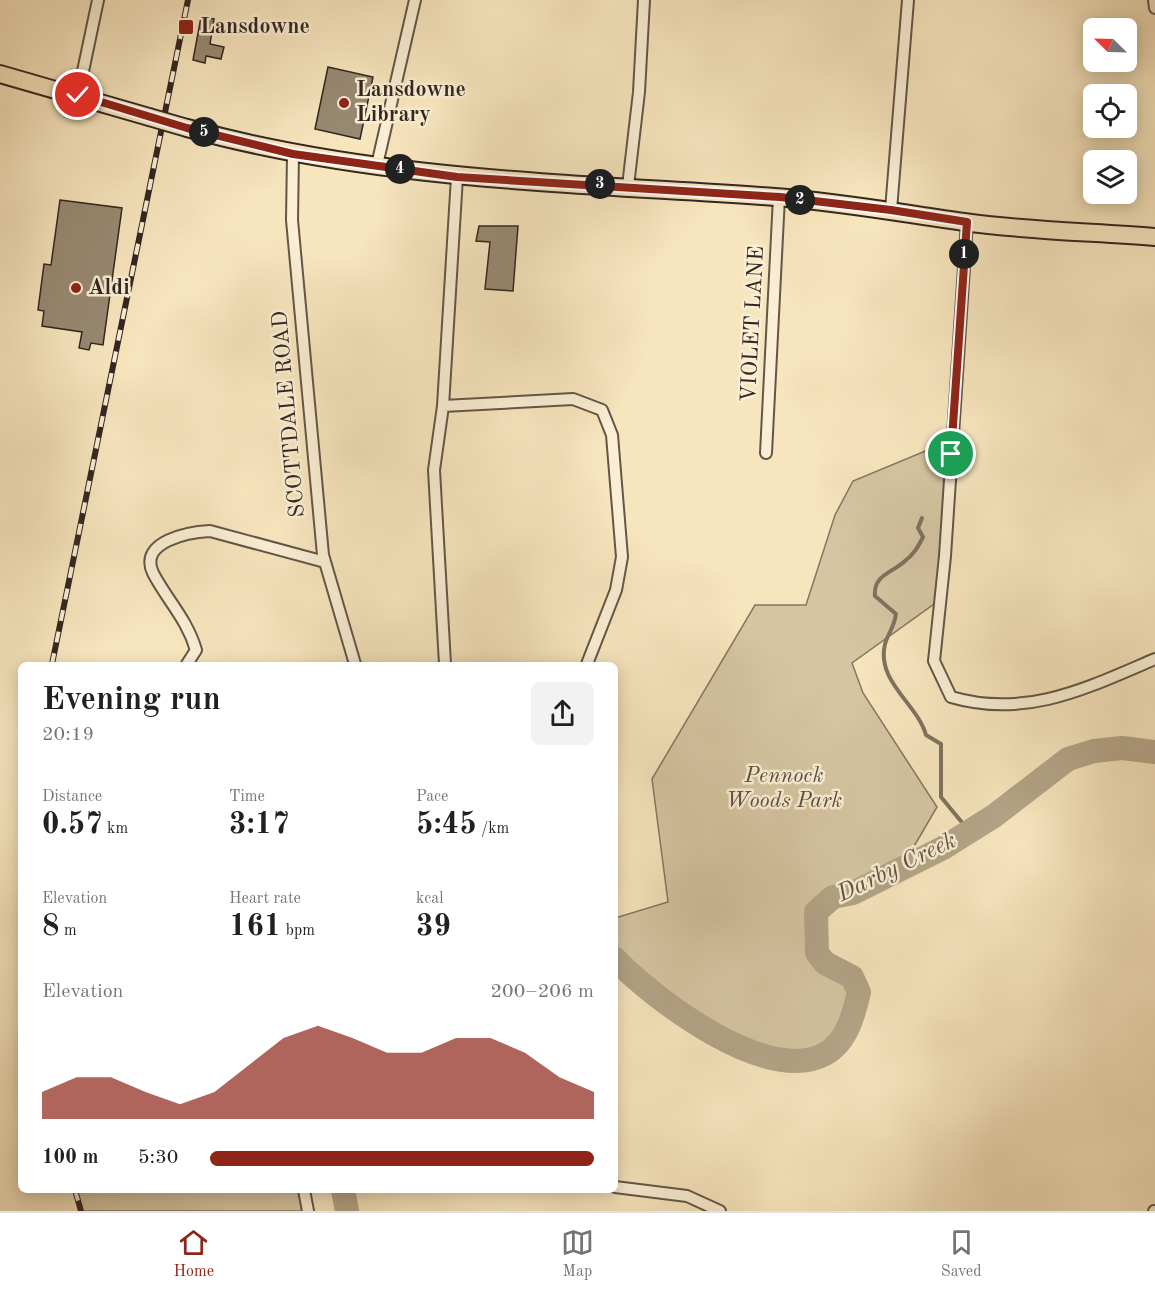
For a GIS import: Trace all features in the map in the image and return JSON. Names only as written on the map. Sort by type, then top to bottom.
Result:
[{"type":"main road","points":[[0,74],[187,128],[293,154],[457,177],[780,197],[891,210],[967,222],[1155,237]]},
{"type":"street","points":[[78,95],[98,0]]},
{"type":"street","points":[[377,165],[415,0]]},
{"type":"street","points":[[628,186],[639,92],[644,0]]},
{"type":"street","points":[[891,210],[908,0]]},
{"type":"street","points":[[1154,0],[1155,8]]},
{"type":"street","name":"SCOTTDALE ROAD","points":[[293,154],[292,220],[312,455],[325,562],[354,662]]},
{"type":"street","points":[[445,662],[434,470],[443,406],[457,177]]},
{"type":"street","name":"VIOLET LANE","points":[[766,453],[780,197]]},
{"type":"street","points":[[967,222],[945,556],[934,661],[951,697],[976,704],[1036,703],[1059,698],[1155,660]]},
{"type":"street","points":[[443,406],[573,399],[602,410],[612,435],[622,557],[616,590],[588,662]]},
{"type":"street","points":[[187,662],[196,650],[192,638],[177,608],[152,571],[151,560],[157,548],[167,539],[192,532],[210,531],[325,562]]},
{"type":"street","points":[[618,1187],[687,1196],[720,1211]]},
{"type":"street","points":[[305,1193],[308,1211]]},
{"type":"green space","name":"Pennock Woods Park","points":[[952,440],[941,599],[852,663],[863,693],[937,807],[902,867],[853,893],[832,897],[816,912],[817,953],[825,963],[852,977],[859,992],[852,1018],[844,1035],[833,1049],[825,1054],[801,1061],[774,1059],[744,1049],[713,1033],[684,1015],[633,976],[618,962],[618,917],[668,902],[652,779],[755,605],[806,605],[835,515],[853,481]]},
{"type":"green space","points":[[76,1193],[305,1193],[308,1211],[81,1211]]},
{"type":"building","points":[[201,17],[214,19],[210,44],[224,47],[221,59],[206,56],[205,63],[193,60]]},
{"type":"building","name":"Lansdowne Library","points":[[328,67],[373,77],[360,139],[315,129]]},
{"type":"building","name":"Aldi","points":[[60,200],[122,208],[103,345],[91,343],[89,350],[79,348],[82,332],[42,326],[44,311],[38,310],[44,264],[51,265]]},
{"type":"building","points":[[479,226],[518,226],[513,291],[485,289],[490,242],[476,241]]},
{"type":"waterway","points":[[922,518],[918,528],[923,537],[917,547],[900,565],[884,575],[875,589],[875,596],[896,614],[885,644],[884,658],[886,670],[915,713],[926,735],[941,744],[941,797],[969,831]]},
{"type":"waterway","name":"Darby Creek","points":[[618,962],[683,1015],[743,1049],[773,1058],[801,1061],[825,1054],[833,1049],[844,1035],[852,1018],[859,992],[852,977],[825,963],[817,953],[816,912],[833,897],[853,893],[943,848],[994,816],[1068,759],[1094,751],[1122,748],[1155,752]]},
{"type":"waterway","name":"Darby Creek","points":[[344,1193],[347,1211]]},
{"type":"railway","points":[[52,662],[188,0]]},
{"type":"railway","points":[[76,1193],[81,1211]]},
{"type":"place","name":"Lansdowne","points":[[186,27]]},
{"type":"place","name":"Lansdowne Library","points":[[344,103]]},
{"type":"place","name":"Aldi","points":[[76,288]]},
{"type":"route","points":[[78,95],[227,139],[293,154],[457,177],[780,197],[891,210],[967,222],[951,454]]}]
